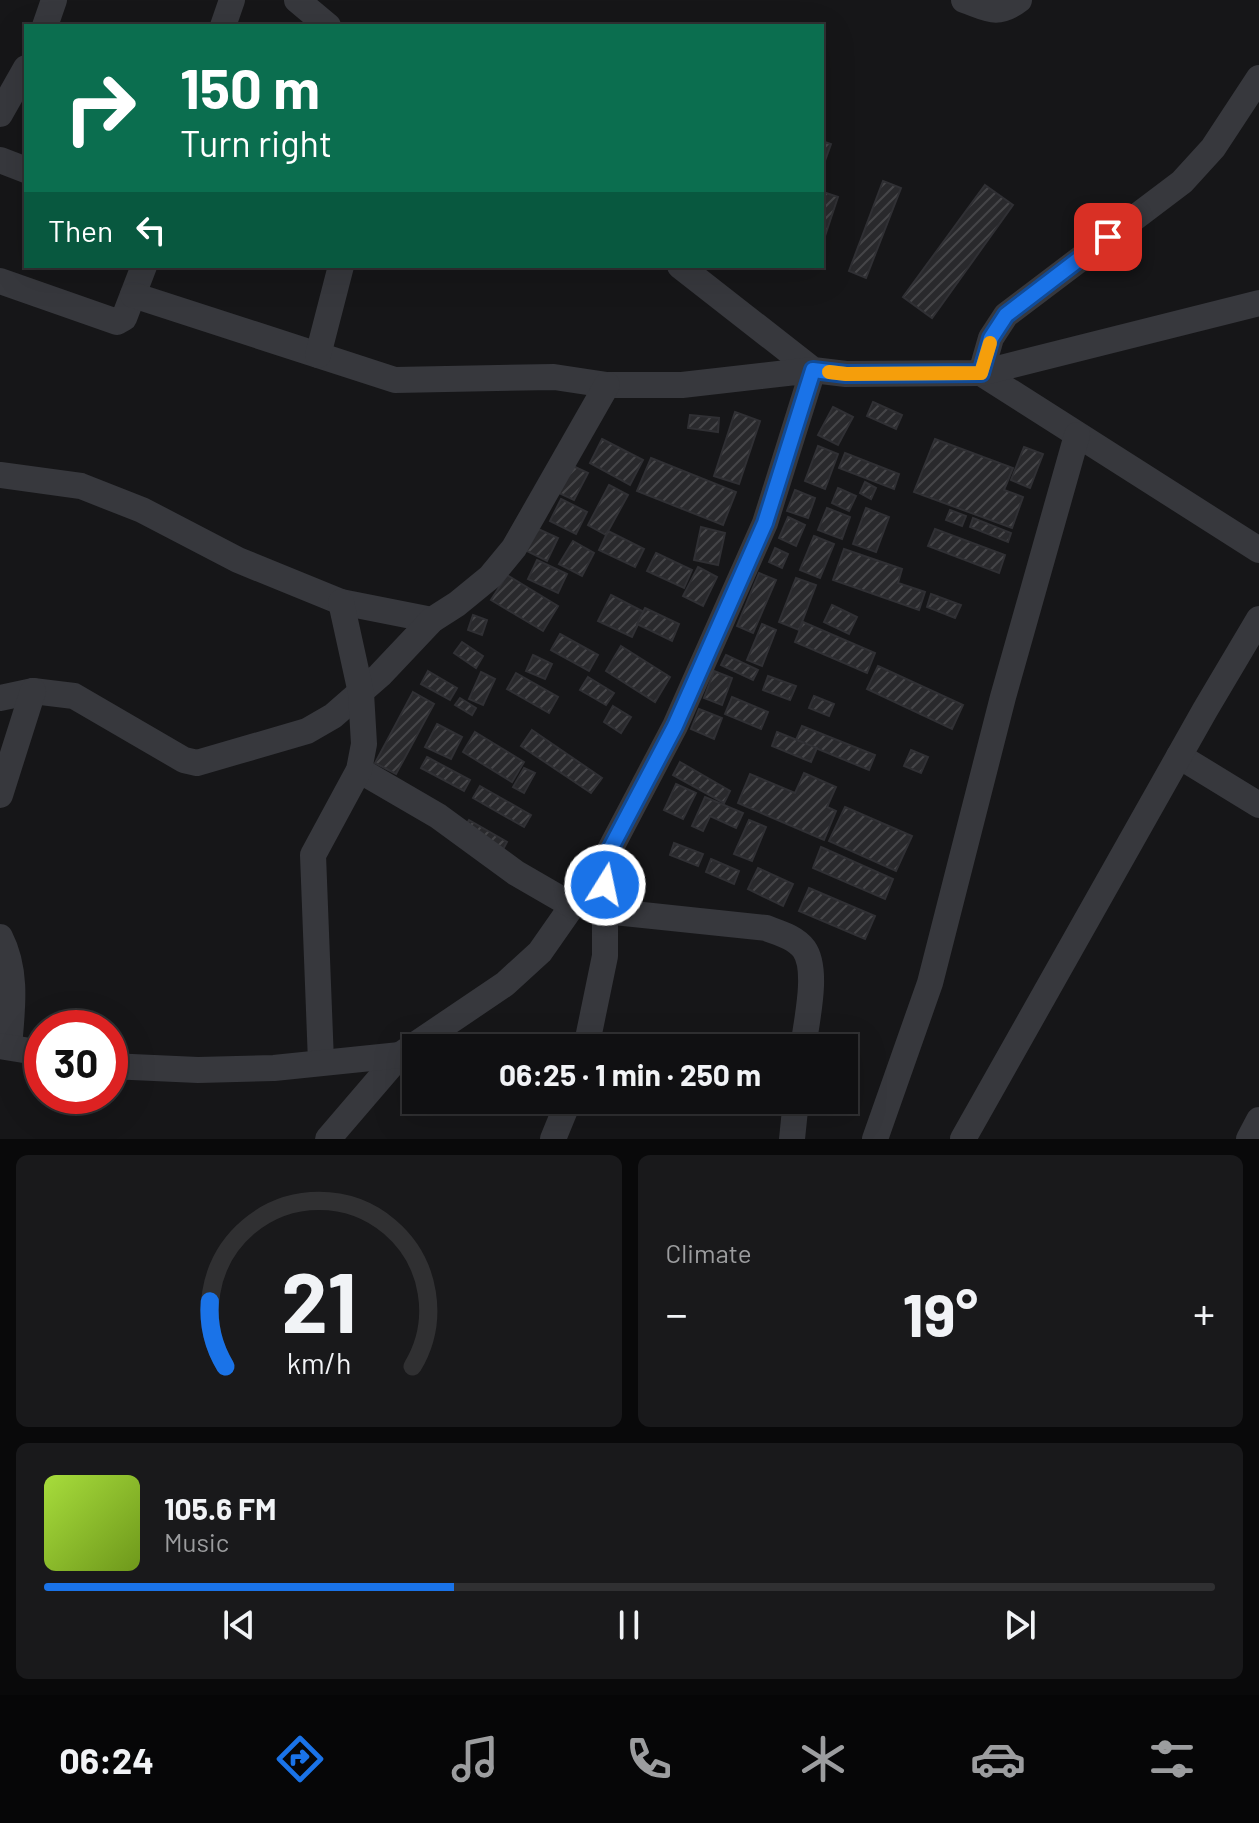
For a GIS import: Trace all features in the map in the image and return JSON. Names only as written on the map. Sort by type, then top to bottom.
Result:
[{"type":"street","points":[[46,24],[54,0]]},
{"type":"street","points":[[224,24],[232,0]]},
{"type":"street","points":[[297,0],[326,24]]},
{"type":"street","points":[[964,0],[996,12],[1019,0]]},
{"type":"street","points":[[0,114],[24,72]]},
{"type":"street","points":[[981,373],[991,338],[1006,315],[1182,182],[1213,148],[1259,78]]},
{"type":"street","points":[[0,160],[24,169]]},
{"type":"street","points":[[0,281],[117,322],[124,318],[143,268]]},
{"type":"street","points":[[318,355],[340,268]]},
{"type":"street","points":[[683,268],[813,370]]},
{"type":"street","points":[[133,295],[395,380],[554,377],[607,385],[682,385],[813,370],[846,374],[981,373],[1259,303]]},
{"type":"street","points":[[328,1139],[400,1055],[505,984],[540,952],[605,859],[675,726],[765,523],[813,370]]},
{"type":"street","points":[[981,373],[1259,550]]},
{"type":"street","points":[[0,698],[33,691],[61,693],[88,702],[184,760],[197,763],[307,731],[333,716],[361,693],[432,620],[490,577],[514,548],[607,385]]},
{"type":"street","points":[[875,1139],[930,983],[1003,697],[1077,435]]},
{"type":"street","points":[[0,475],[81,486],[142,510],[238,560],[341,602],[432,620]]},
{"type":"street","points":[[321,1062],[313,855],[359,770],[364,744],[361,693],[341,602]]},
{"type":"street","points":[[963,1139],[1259,619]]},
{"type":"street","points":[[0,795],[33,691]]},
{"type":"street","points":[[1179,756],[1259,805]]},
{"type":"street","points":[[359,770],[438,816],[516,873],[573,906]]},
{"type":"street","points":[[589,1034],[605,956],[605,859]]},
{"type":"street","points":[[605,911],[766,928],[789,937],[804,950],[811,969],[804,1034]]},
{"type":"street","points":[[0,937],[11,968],[13,1002],[4,1046],[24,1050]]},
{"type":"street","points":[[128,1067],[198,1070],[274,1068],[400,1055]]},
{"type":"street","points":[[553,1139],[563,1114]]},
{"type":"street","points":[[792,1139],[795,1114]]},
{"type":"street","points":[[1249,1139],[1259,1120]]},
{"type":"building","points":[[824,142],[831,144],[824,163]]},
{"type":"building","points":[[883,181],[901,188],[866,278],[849,271]]},
{"type":"building","points":[[985,185],[1013,205],[932,318],[903,297]]},
{"type":"building","points":[[824,192],[838,197],[824,239]]},
{"type":"building","points":[[873,402],[902,415],[896,429],[867,416]]},
{"type":"building","points":[[833,407],[853,417],[838,445],[818,435]]},
{"type":"building","points":[[735,412],[760,421],[739,484],[714,476]]},
{"type":"building","points":[[690,415],[719,418],[718,432],[688,428]]},
{"type":"building","points":[[602,439],[643,460],[630,485],[590,463]]},
{"type":"building","points":[[935,439],[1013,468],[1004,490],[1023,497],[1012,528],[914,492]]},
{"type":"building","points":[[818,446],[838,454],[825,489],[805,481]]},
{"type":"building","points":[[1024,447],[1043,454],[1030,488],[1011,480]]},
{"type":"building","points":[[845,453],[899,474],[894,489],[839,468]]},
{"type":"building","points":[[651,458],[736,492],[723,525],[637,491]]},
{"type":"building","points":[[573,466],[588,473],[574,500],[559,493]]},
{"type":"building","points":[[865,482],[876,488],[871,499],[860,493]]},
{"type":"building","points":[[609,485],[628,495],[606,535],[588,525]]},
{"type":"building","points":[[838,488],[856,496],[849,511],[832,503]]},
{"type":"building","points":[[795,490],[815,498],[808,518],[787,511]]},
{"type":"building","points":[[561,499],[587,512],[576,534],[550,521]]},
{"type":"building","points":[[827,508],[850,517],[842,539],[818,530]]},
{"type":"building","points":[[866,508],[889,517],[876,552],[853,544]]},
{"type":"building","points":[[950,510],[966,516],[962,526],[946,520]]},
{"type":"building","points":[[788,517],[805,525],[796,546],[779,538]]},
{"type":"building","points":[[973,518],[1011,533],[1008,542],[970,527]]},
{"type":"building","points":[[701,527],[725,533],[718,565],[694,560]]},
{"type":"building","points":[[536,528],[558,538],[547,561],[525,550]]},
{"type":"building","points":[[935,529],[1005,555],[999,573],[928,546]]},
{"type":"building","points":[[608,531],[644,549],[635,567],[599,550]]},
{"type":"building","points":[[814,536],[834,544],[820,578],[800,570]]},
{"type":"building","points":[[573,541],[594,553],[582,576],[559,564]]},
{"type":"building","points":[[775,548],[788,554],[782,568],[769,562]]},
{"type":"building","points":[[844,549],[902,569],[898,583],[925,592],[919,610],[833,580]]},
{"type":"building","points":[[656,553],[692,570],[684,588],[647,571]]},
{"type":"building","points":[[537,560],[567,574],[558,593],[528,579]]},
{"type":"building","points":[[698,567],[717,577],[703,606],[683,596]]},
{"type":"building","points":[[759,573],[776,580],[753,633],[737,626]]},
{"type":"building","points":[[507,575],[558,606],[543,631],[491,600]]},
{"type":"building","points":[[796,578],[816,585],[799,630],[779,622]]},
{"type":"building","points":[[931,594],[961,605],[955,618],[927,607]]},
{"type":"building","points":[[611,595],[644,612],[632,637],[598,621]]},
{"type":"building","points":[[832,605],[857,617],[849,634],[824,622]]},
{"type":"building","points":[[645,608],[679,624],[672,641],[637,624]]},
{"type":"building","points":[[473,615],[487,620],[482,635],[468,630]]},
{"type":"building","points":[[803,622],[875,653],[867,673],[795,642]]},
{"type":"building","points":[[762,624],[776,630],[762,666],[747,660]]},
{"type":"building","points":[[560,634],[598,655],[589,671],[551,650]]},
{"type":"building","points":[[462,642],[483,656],[476,668],[454,653]]},
{"type":"building","points":[[621,646],[670,677],[655,702],[606,671]]},
{"type":"building","points":[[533,655],[552,664],[545,679],[526,671]]},
{"type":"building","points":[[726,655],[758,670],[753,680],[721,665]]},
{"type":"building","points":[[878,666],[963,705],[952,729],[867,689]]},
{"type":"building","points":[[428,671],[457,688],[450,700],[421,684]]},
{"type":"building","points":[[714,671],[732,678],[722,705],[704,698]]},
{"type":"building","points":[[481,672],[495,679],[483,705],[469,699]]},
{"type":"building","points":[[516,673],[558,697],[549,713],[507,689]]},
{"type":"building","points":[[768,676],[796,686],[790,700],[763,690]]},
{"type":"building","points":[[588,677],[614,693],[606,705],[580,690]]},
{"type":"building","points":[[413,692],[434,704],[396,774],[375,763]]},
{"type":"building","points":[[814,696],[834,704],[829,716],[809,708]]},
{"type":"building","points":[[732,697],[768,712],[761,729],[725,714]]},
{"type":"building","points":[[460,698],[476,708],[472,715],[455,705]]},
{"type":"building","points":[[613,706],[631,717],[621,733],[604,722]]},
{"type":"building","points":[[699,709],[722,718],[714,739],[691,729]]},
{"type":"building","points":[[437,724],[462,737],[451,759],[425,747]]},
{"type":"building","points":[[802,726],[875,755],[869,770],[796,740]]},
{"type":"building","points":[[532,730],[602,778],[591,793],[521,746]]},
{"type":"building","points":[[475,732],[524,762],[512,782],[463,752]]},
{"type":"building","points":[[777,732],[817,748],[811,762],[772,746]]},
{"type":"building","points":[[911,750],[928,757],[921,773],[904,766]]},
{"type":"building","points":[[427,757],[470,780],[464,791],[421,768]]},
{"type":"building","points":[[680,762],[730,791],[724,803],[673,775]]},
{"type":"building","points":[[524,768],[535,773],[524,793],[513,787]]},
{"type":"building","points":[[804,773],[836,787],[827,807],[836,811],[824,840],[738,803],[750,774],[795,793]]},
{"type":"building","points":[[676,784],[696,793],[683,819],[664,810]]},
{"type":"building","points":[[480,786],[531,815],[524,827],[473,798]]},
{"type":"building","points":[[705,797],[743,813],[736,828],[710,816],[703,831],[692,826]]},
{"type":"building","points":[[845,807],[912,836],[896,871],[829,841]]},
{"type":"building","points":[[469,820],[507,842],[500,855],[462,832]]},
{"type":"building","points":[[749,820],[766,827],[752,861],[734,854]]},
{"type":"building","points":[[674,843],[703,854],[698,866],[670,855]]},
{"type":"building","points":[[821,847],[893,879],[885,899],[813,868]]},
{"type":"building","points":[[711,859],[739,871],[734,884],[706,872]]},
{"type":"building","points":[[758,868],[793,884],[783,906],[748,889]]},
{"type":"building","points":[[809,888],[875,916],[865,939],[799,911]]},
{"type":"slow traffic","points":[[829,372],[981,373],[990,343]]},
{"type":"route","points":[[605,885],[605,859],[675,726],[765,523],[813,370],[846,374],[981,373],[991,338],[1006,315],[1108,237]]}]
